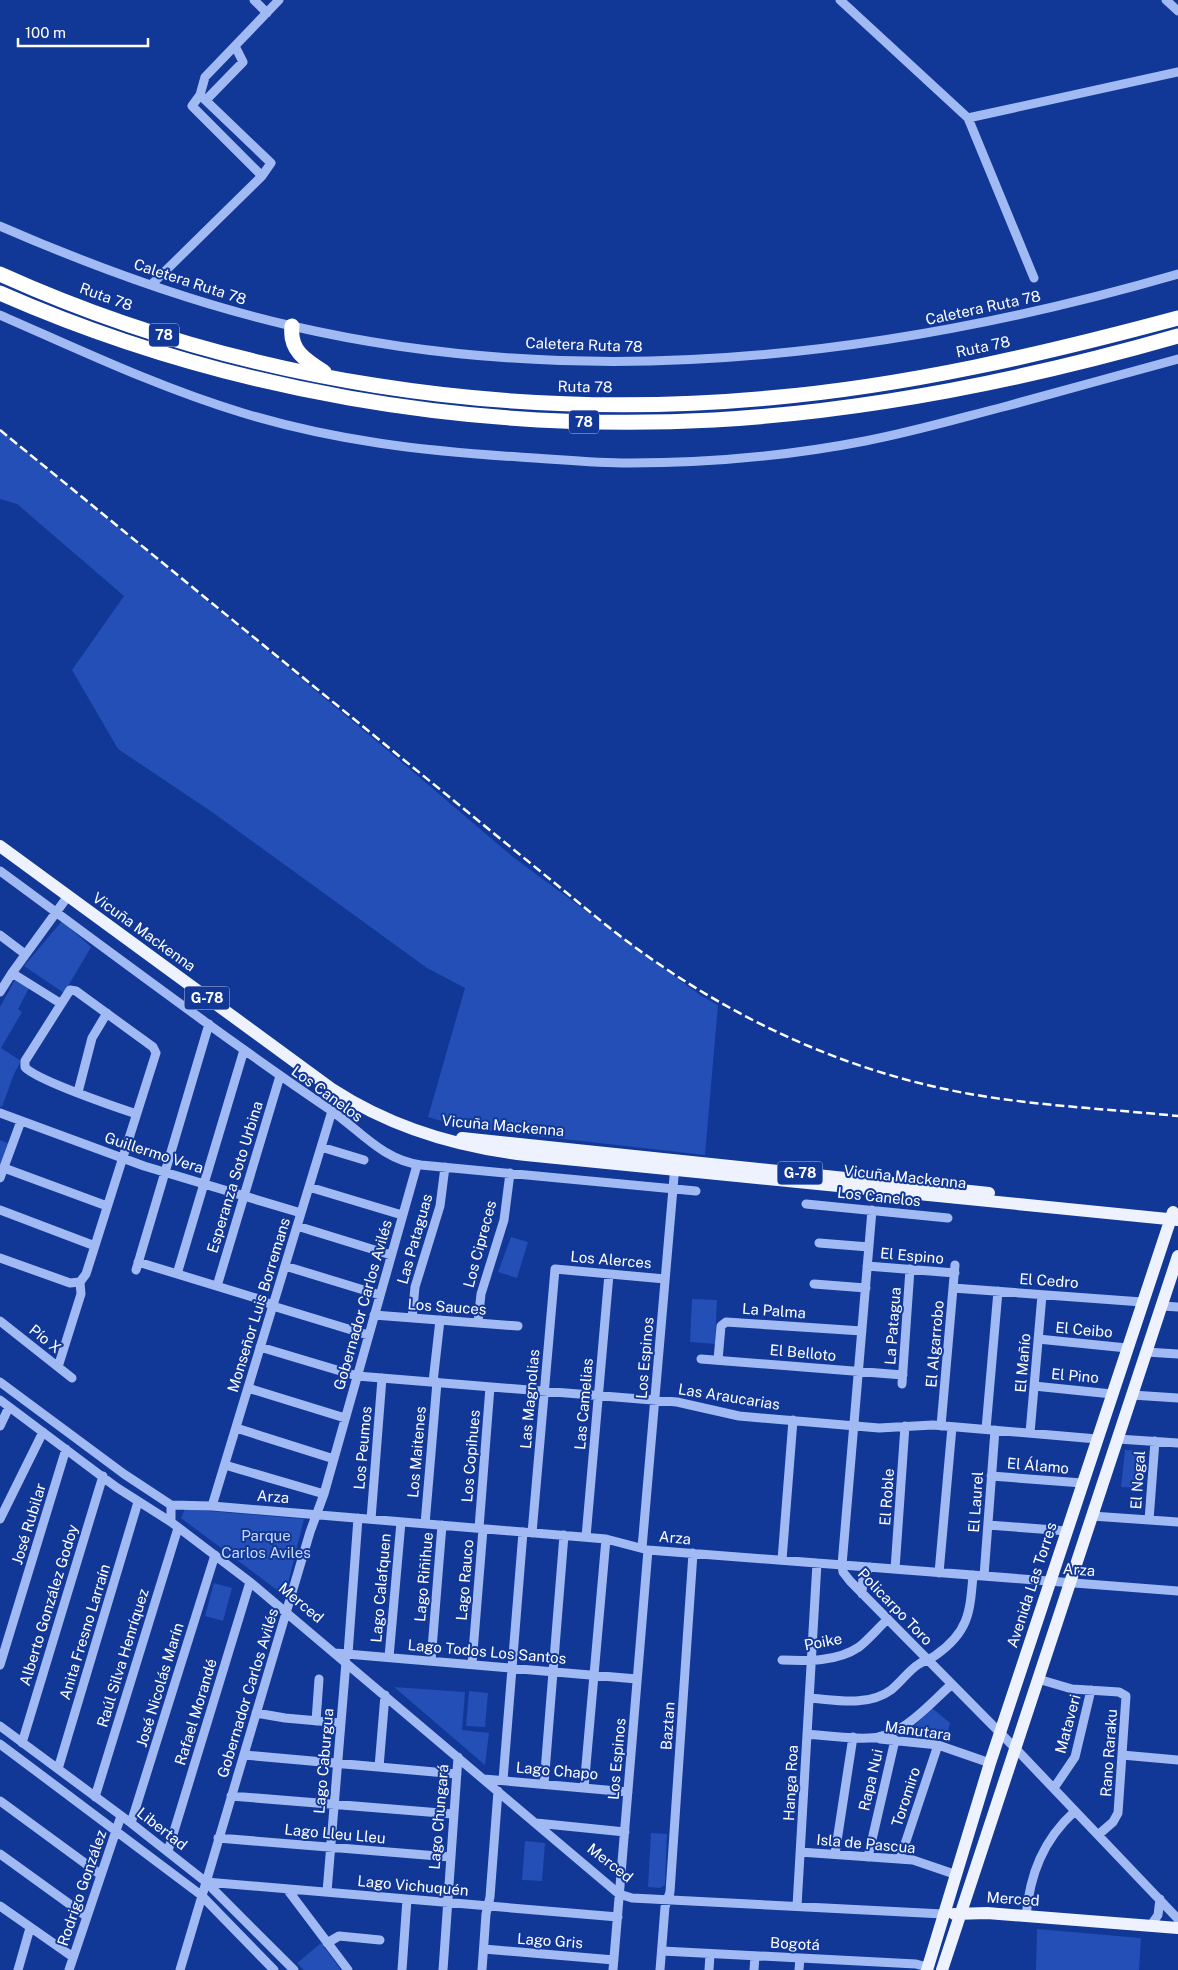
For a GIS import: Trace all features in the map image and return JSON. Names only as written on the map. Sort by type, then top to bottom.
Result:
[{"type":"highway","name":"Ruta 78","points":[[0,274],[82,308],[159,334],[231,354],[334,378],[430,393],[517,401],[621,405],[725,402],[839,390],[955,371],[1056,349],[1178,318]]},
{"type":"highway","name":"78","points":[[0,293],[55,316],[126,341],[197,363],[265,381],[408,407],[488,416],[564,421],[697,420],[753,417],[828,409],[978,384],[1178,336]]},
{"type":"highway","points":[[292,326],[292,342],[300,356],[334,378]]},
{"type":"main road","name":"Vicuña Mackenna","points":[[0,846],[332,1089],[374,1114],[422,1134],[463,1145],[506,1153],[675,1165],[1175,1216]]},
{"type":"main road","name":"Avenida Las Torres","points":[[927,1969],[990,1763],[1082,1483],[1142,1302],[1175,1216]]},
{"type":"main road","points":[[942,1970],[1178,1256]]},
{"type":"main road","name":"Merced","points":[[943,1914],[1026,1916],[1178,1928]]},
{"type":"street","points":[[254,0],[267,13]]},
{"type":"street","points":[[203,98],[205,77],[279,0]]},
{"type":"street","points":[[840,0],[968,118],[1034,278]]},
{"type":"street","points":[[1166,0],[1178,11]]},
{"type":"street","points":[[235,46],[243,62],[192,106],[262,176]]},
{"type":"street","points":[[968,118],[1178,72]]},
{"type":"street","points":[[151,285],[262,176],[271,163],[203,98]]},
{"type":"street","name":"Caletera Ruta 78","points":[[0,226],[70,255],[151,285],[212,305],[292,326],[381,343],[506,357],[627,361],[715,359],[830,348],[940,331],[1052,308],[1178,274]]},
{"type":"street","points":[[0,315],[164,385],[276,422],[357,440],[415,449],[605,463],[738,458],[804,451],[866,441],[925,428],[1178,359]]},
{"type":"street","name":"Los Canelos","points":[[0,870],[244,1050],[332,1111],[387,1154],[417,1165],[696,1192]]},
{"type":"street","points":[[0,992],[25,954],[68,896]]},
{"type":"street","points":[[0,935],[25,954]]},
{"type":"street","points":[[12,973],[60,1003]]},
{"type":"street","points":[[0,1258],[70,1283],[80,1282],[85,1277],[155,1056],[155,1050],[107,1013],[72,990],[68,992],[25,1064],[26,1069],[36,1075],[136,1114]]},
{"type":"street","points":[[78,1092],[92,1038],[107,1013]]},
{"type":"street","points":[[209,1024],[137,1266],[177,1274],[368,1335]]},
{"type":"street","points":[[177,1274],[244,1050]]},
{"type":"street","name":"Esperanza Soto Urbina","points":[[217,1286],[280,1076]]},
{"type":"street","name":"Monseñor Luis Borremans","points":[[212,1506],[332,1111]]},
{"type":"street","name":"Guillermo Vera","points":[[0,1113],[122,1158],[301,1213]]},
{"type":"street","points":[[0,1178],[21,1121]]},
{"type":"street","points":[[321,1147],[364,1160]]},
{"type":"street","name":"Gobernador Carlos Avilés","points":[[180,1970],[310,1532],[318,1515],[417,1165]]},
{"type":"street","name":"Los Espinos","points":[[613,1970],[638,1679],[655,1400],[675,1165]]},
{"type":"street","points":[[4,1168],[107,1206]]},
{"type":"street","name":"Las Pataguas","points":[[412,1318],[415,1287],[440,1206],[445,1168]]},
{"type":"street","name":"Los Cipreces","points":[[478,1322],[481,1294],[504,1220],[510,1173]]},
{"type":"street","points":[[309,1187],[402,1215]]},
{"type":"street","name":"Los Canelos","points":[[806,1204],[948,1218]]},
{"type":"street","points":[[0,1210],[94,1246]]},
{"type":"street","name":"Policarpo Toro","points":[[872,1210],[842,1565],[846,1576],[1054,1788],[1178,1918]]},
{"type":"street","points":[[297,1226],[391,1255]]},
{"type":"street","points":[[819,1243],[869,1247]]},
{"type":"street","points":[[285,1266],[380,1295]]},
{"type":"street","name":"El Espino","points":[[868,1266],[910,1269],[955,1269]]},
{"type":"street","name":"Los Alerces","points":[[555,1269],[665,1279]]},
{"type":"street","name":"Las Magnolias","points":[[503,1780],[512,1668],[544,1391],[555,1269]]},
{"type":"street","name":"La Patagua","points":[[903,1379],[910,1269]]},
{"type":"street","name":"El Algarrobo","points":[[941,1426],[955,1269]]},
{"type":"street","name":"Las Camelias","points":[[586,1537],[608,1274]]},
{"type":"street","points":[[58,1367],[81,1294],[80,1282]]},
{"type":"street","points":[[814,1284],[866,1288]]},
{"type":"street","name":"El Cedro","points":[[953,1288],[1142,1302]]},
{"type":"street","name":"El Laurel","points":[[984,1576],[991,1476],[990,1430],[998,1291]]},
{"type":"street","name":"El Mañío","points":[[1030,1433],[1042,1295]]},
{"type":"street","points":[[1162,1306],[1178,1308]]},
{"type":"street","name":"Los Sauces","points":[[374,1315],[518,1326]]},
{"type":"street","name":"Pío X","points":[[0,1320],[72,1378]]},
{"type":"street","points":[[435,1382],[440,1320]]},
{"type":"street","name":"La Palma","points":[[718,1360],[721,1326],[726,1322],[862,1330]]},
{"type":"street","name":"El Ceibo","points":[[1038,1339],[1127,1348]]},
{"type":"street","name":"Las Araucarias","points":[[260,1347],[357,1376],[655,1400],[686,1404],[739,1416],[854,1426],[879,1428],[941,1426],[1097,1439]]},
{"type":"street","points":[[1146,1352],[1178,1354]]},
{"type":"street","name":"El Belloto","points":[[701,1359],[858,1371],[903,1379]]},
{"type":"street","name":"Los Peumos","points":[[371,1519],[382,1378]]},
{"type":"street","points":[[0,1382],[124,1474],[171,1505],[171,1522]]},
{"type":"street","name":"Los Maitenes","points":[[425,1524],[435,1382]]},
{"type":"street","name":"El Pino","points":[[1034,1386],[1112,1394]]},
{"type":"street","name":"Los Copihues","points":[[481,1528],[490,1387]]},
{"type":"street","points":[[248,1388],[345,1418]]},
{"type":"street","points":[[1132,1395],[1178,1398]]},
{"type":"street","name":"Merced","points":[[0,1400],[138,1502],[171,1522],[250,1582],[335,1652],[347,1658],[385,1695],[619,1894],[628,1897],[668,1900],[943,1914]]},
{"type":"street","points":[[0,1426],[9,1407]]},
{"type":"street","points":[[782,1560],[793,1420]]},
{"type":"street","name":"El Roble","points":[[895,1569],[906,1426]]},
{"type":"street","points":[[939,1573],[952,1427]]},
{"type":"street","points":[[236,1428],[334,1459]]},
{"type":"street","points":[[0,1519],[43,1432]]},
{"type":"street","points":[[1118,1439],[1178,1443]]},
{"type":"street","name":"El Nogal","points":[[1149,1520],[1155,1441]]},
{"type":"street","name":"José Rubilar","points":[[0,1665],[66,1449]]},
{"type":"street","points":[[225,1465],[324,1494]]},
{"type":"street","name":"Alberto González Godoy","points":[[22,1742],[103,1476]]},
{"type":"street","name":"El Álamo","points":[[991,1476],[1082,1483]]},
{"type":"street","name":"Anita Fresno Larraín","points":[[58,1769],[138,1502]]},
{"type":"street","name":"Arza","points":[[171,1505],[212,1506],[564,1535],[606,1539],[645,1549],[1178,1591]]},
{"type":"street","points":[[1092,1516],[1178,1522]]},
{"type":"street","name":"Lago Caburgua","points":[[327,1892],[358,1518]]},
{"type":"street","name":"Lago Calafquen","points":[[389,1657],[401,1522]]},
{"type":"street","name":"Lago Riñihue","points":[[431,1661],[442,1525]]},
{"type":"street","points":[[988,1525],[1067,1531]]},
{"type":"street","name":"Raúl Silva Henríquez","points":[[95,1797],[178,1528]]},
{"type":"street","name":"Lago Rauco","points":[[472,1664],[481,1528]]},
{"type":"street","points":[[544,1784],[564,1535]]},
{"type":"street","points":[[584,1788],[606,1539]]},
{"type":"street","name":"Baztan","points":[[660,1970],[665,1907],[670,1892],[693,1553]]},
{"type":"street","name":"José Nicolás Marín","points":[[131,1823],[214,1555]]},
{"type":"street","name":"Hanga Roa","points":[[797,1906],[817,1563]]},
{"type":"street","points":[[862,1594],[863,1577],[870,1567]]},
{"type":"street","points":[[809,1698],[859,1701],[877,1698],[893,1688],[918,1665],[937,1655],[964,1627],[970,1610],[973,1575]]},
{"type":"street","name":"Rafael Morandé","points":[[168,1850],[250,1582]]},
{"type":"street","name":"Poike","points":[[782,1660],[812,1661],[852,1651],[888,1619]]},
{"type":"street","name":"Lago Todos Los Santos","points":[[347,1658],[389,1657],[638,1679]]},
{"type":"street","points":[[316,1721],[319,1679]]},
{"type":"street","name":"Rano Raraku","points":[[1038,1679],[1068,1688],[1119,1692],[1126,1696],[1118,1813],[1113,1822],[1098,1835]]},
{"type":"street","name":"Manutara","points":[[870,1738],[890,1733],[906,1725],[952,1684]]},
{"type":"street","name":"Mataveri","points":[[1054,1788],[1075,1757],[1091,1690]]},
{"type":"street","points":[[379,1767],[385,1695]]},
{"type":"street","points":[[256,1714],[341,1723]]},
{"type":"street","name":"Libertad","points":[[0,1726],[168,1850],[206,1882],[294,1970]]},
{"type":"street","name":"Manutara","points":[[807,1734],[938,1745],[990,1763]]},
{"type":"street","points":[[835,1854],[852,1738]]},
{"type":"street","name":"Rapa Nui","points":[[868,1856],[895,1740]]},
{"type":"street","name":"Libertad","points":[[0,1744],[201,1895],[271,1968]]},
{"type":"street","name":"Toromiro","points":[[900,1859],[938,1745]]},
{"type":"street","points":[[244,1755],[456,1774]]},
{"type":"street","points":[[1122,1755],[1178,1760]]},
{"type":"street","name":"Lago Chungará","points":[[443,1970],[458,1757]]},
{"type":"street","name":"Lago Chapo","points":[[483,1778],[628,1792]]},
{"type":"street","points":[[482,1970],[498,1791]]},
{"type":"street","points":[[231,1796],[453,1814]]},
{"type":"street","points":[[0,1801],[101,1875]]},
{"type":"street","points":[[1026,1916],[1030,1883],[1040,1856],[1053,1835],[1075,1811]]},
{"type":"street","name":"Rodrigo González","points":[[69,1970],[122,1816]]},
{"type":"street","points":[[536,1823],[625,1832]]},
{"type":"street","name":"Lago Lleu Lleu","points":[[218,1838],[450,1857]]},
{"type":"street","name":"Isla de Pascua","points":[[800,1852],[868,1856],[922,1862],[957,1875]]},
{"type":"street","points":[[0,1854],[86,1916]]},
{"type":"street","name":"Lago Vichuquén","points":[[206,1882],[618,1916]]},
{"type":"street","points":[[287,1889],[348,1970]]},
{"type":"street","points":[[402,1970],[407,1899]]},
{"type":"street","points":[[1151,1925],[1158,1914],[1160,1899]]},
{"type":"street","points":[[0,1906],[73,1957]]},
{"type":"street","points":[[18,1970],[30,1928]]},
{"type":"street","points":[[327,1942],[339,1936],[380,1940]]},
{"type":"street","name":"Lago Gris","points":[[484,1949],[614,1960]]},
{"type":"street","name":"Bogotá","points":[[662,1951],[800,1958],[845,1965],[916,1964],[927,1969]]},
{"type":"street","points":[[708,1970],[710,1954]]},
{"type":"street","points":[[754,1970],[755,1956]]},
{"type":"street","points":[[799,1970],[800,1958]]},
{"type":"green space","points":[[0,429],[398,759],[513,857],[700,995],[718,1005],[705,1155],[483,1130],[458,1126],[428,1117],[465,988],[427,968],[212,812],[118,749],[72,670],[124,596],[17,504],[0,499]]},
{"type":"green space","points":[[62,921],[91,947],[64,993],[24,966]]},
{"type":"green space","points":[[15,980],[29,988],[18,1009],[22,1012],[1,1048],[21,1061],[14,1074],[2,1107],[0,1106],[0,1007]]},
{"type":"green space","points":[[0,1140],[10,1144],[0,1173]]},
{"type":"green space","points":[[511,1237],[528,1242],[517,1278],[498,1272]]},
{"type":"green space","points":[[692,1299],[717,1300],[715,1344],[690,1342]]},
{"type":"green space","points":[[1125,1450],[1145,1451],[1142,1488],[1121,1487]]},
{"type":"green space","name":"Parque Carlos Aviles","points":[[185,1509],[304,1519],[285,1596],[181,1518]]},
{"type":"green space","points":[[214,1583],[232,1588],[223,1621],[205,1616]]},
{"type":"green space","points":[[394,1687],[465,1692],[462,1730],[489,1733],[485,1765]]},
{"type":"green space","points":[[469,1691],[488,1693],[485,1727],[466,1726]]},
{"type":"green space","points":[[932,1708],[950,1723],[947,1736],[910,1730]]},
{"type":"green space","points":[[651,1833],[667,1834],[665,1885],[660,1888],[648,1887]]},
{"type":"green space","points":[[525,1841],[545,1843],[542,1881],[522,1880]]},
{"type":"green space","points":[[1037,1929],[1141,1938],[1139,1970],[1036,1970]]},
{"type":"green space","points":[[321,1943],[341,1970],[304,1970],[297,1963]]},
{"type":"railway","points":[[0,430],[606,925],[647,956],[689,984],[778,1032],[824,1052],[920,1083],[970,1094],[1022,1102],[1178,1116]]}]
